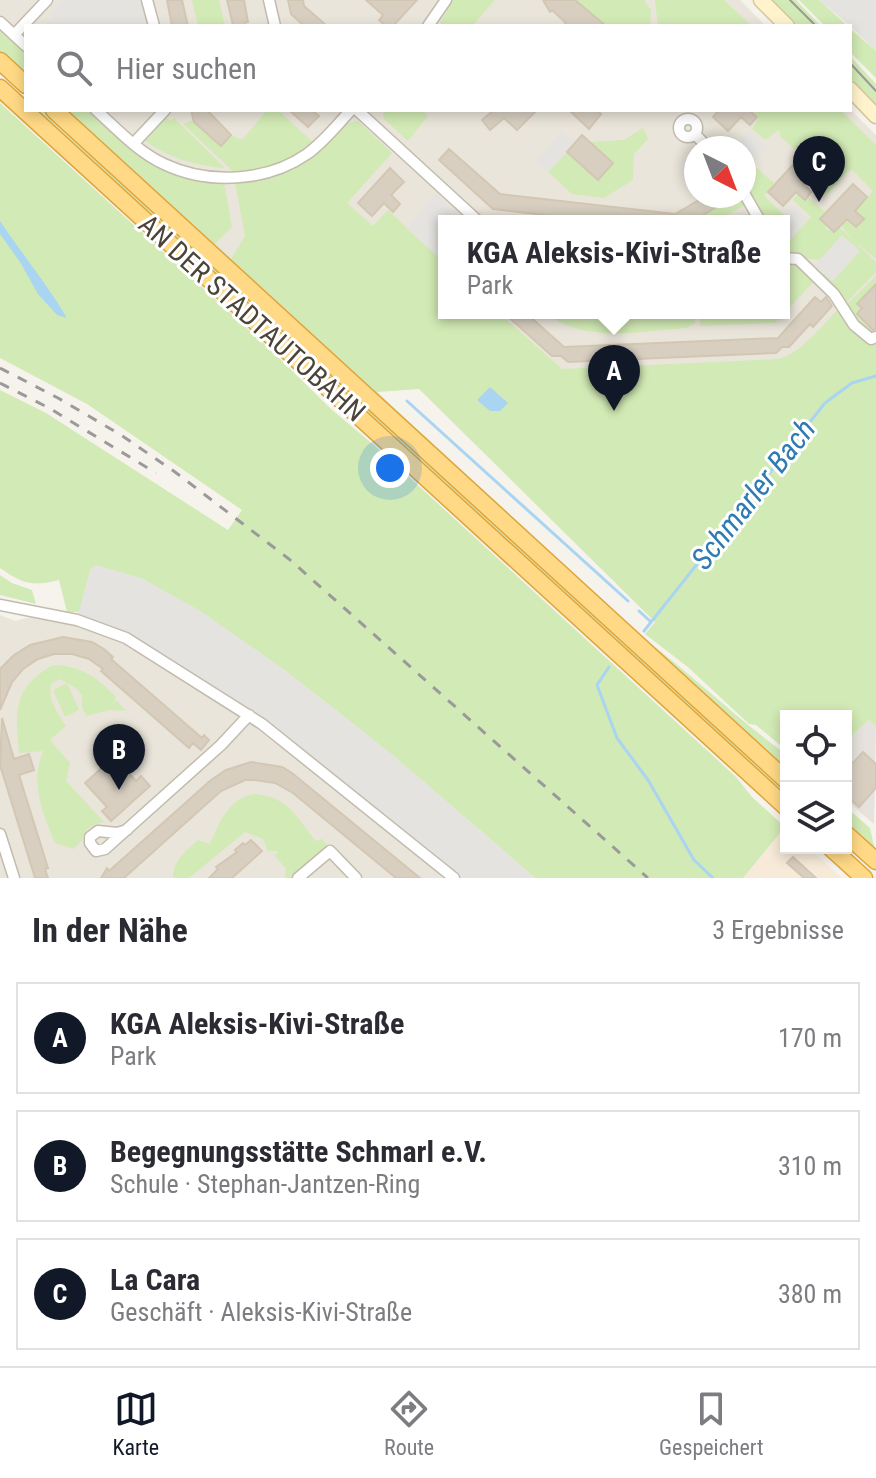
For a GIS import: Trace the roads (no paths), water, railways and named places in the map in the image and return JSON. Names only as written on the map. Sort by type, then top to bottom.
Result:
[{"type":"highway","points":[[0,61],[24,83]]},
{"type":"highway","name":"AN DER STADTAUTOBAHN","points":[[0,88],[24,110]]},
{"type":"highway","name":"AN DER STADTAUTOBAHN","points":[[26,112],[780,802]]},
{"type":"highway","name":"AN DER STADTAUTOBAHN","points":[[56,112],[780,775]]},
{"type":"highway","points":[[852,839],[876,861]]},
{"type":"highway","points":[[838,854],[864,878]]},
{"type":"main road","points":[[761,0],[785,24]]},
{"type":"main road","points":[[852,91],[876,116]]},
{"type":"street","points":[[24,24],[47,0]]},
{"type":"street","points":[[147,0],[153,24]]},
{"type":"street","points":[[269,0],[275,24]]},
{"type":"street","points":[[429,24],[446,0]]},
{"type":"street","points":[[0,22],[24,44]]},
{"type":"street","points":[[14,35],[24,24]]},
{"type":"street","points":[[98,112],[164,164],[183,171],[229,178],[285,166],[307,154],[352,112]]},
{"type":"street","points":[[134,143],[163,112]]},
{"type":"street","points":[[356,112],[471,215]]},
{"type":"street","points":[[790,258],[798,259],[834,294],[854,325],[871,339],[876,337]]},
{"type":"street","points":[[0,605],[77,620],[126,638],[249,715],[454,878]]},
{"type":"street","points":[[127,830],[221,745],[249,715]]},
{"type":"street","points":[[0,834],[14,878]]},
{"type":"street","points":[[298,878],[330,851],[356,878]]},
{"type":"water","points":[[0,221],[67,318],[57,315],[38,294],[0,234]]},
{"type":"water","points":[[490,387],[508,403],[500,411],[490,411],[477,400]]},
{"type":"waterway","name":"Schmarler Bach","points":[[644,631],[825,403],[852,383],[876,376]]},
{"type":"waterway","points":[[407,401],[628,601]]},
{"type":"waterway","points":[[639,611],[651,622]]},
{"type":"waterway","name":"Schmarler Bach","points":[[609,667],[597,685],[617,738],[648,780],[694,860],[713,878]]},
{"type":"tram line","points":[[790,0],[814,24]]},
{"type":"tram line","points":[[852,65],[876,91]]},
{"type":"railway","points":[[0,368],[121,435],[289,559],[648,878]]},
{"type":"railway","points":[[0,383],[49,408],[156,473]]},
{"type":"place","name":"La Cara","points":[[819,202]]},
{"type":"place","name":"KGA Aleksis-Kivi-Straße","points":[[614,411]]},
{"type":"place","name":"Begegnungsstätte Schmarl e.V.","points":[[119,790]]}]
